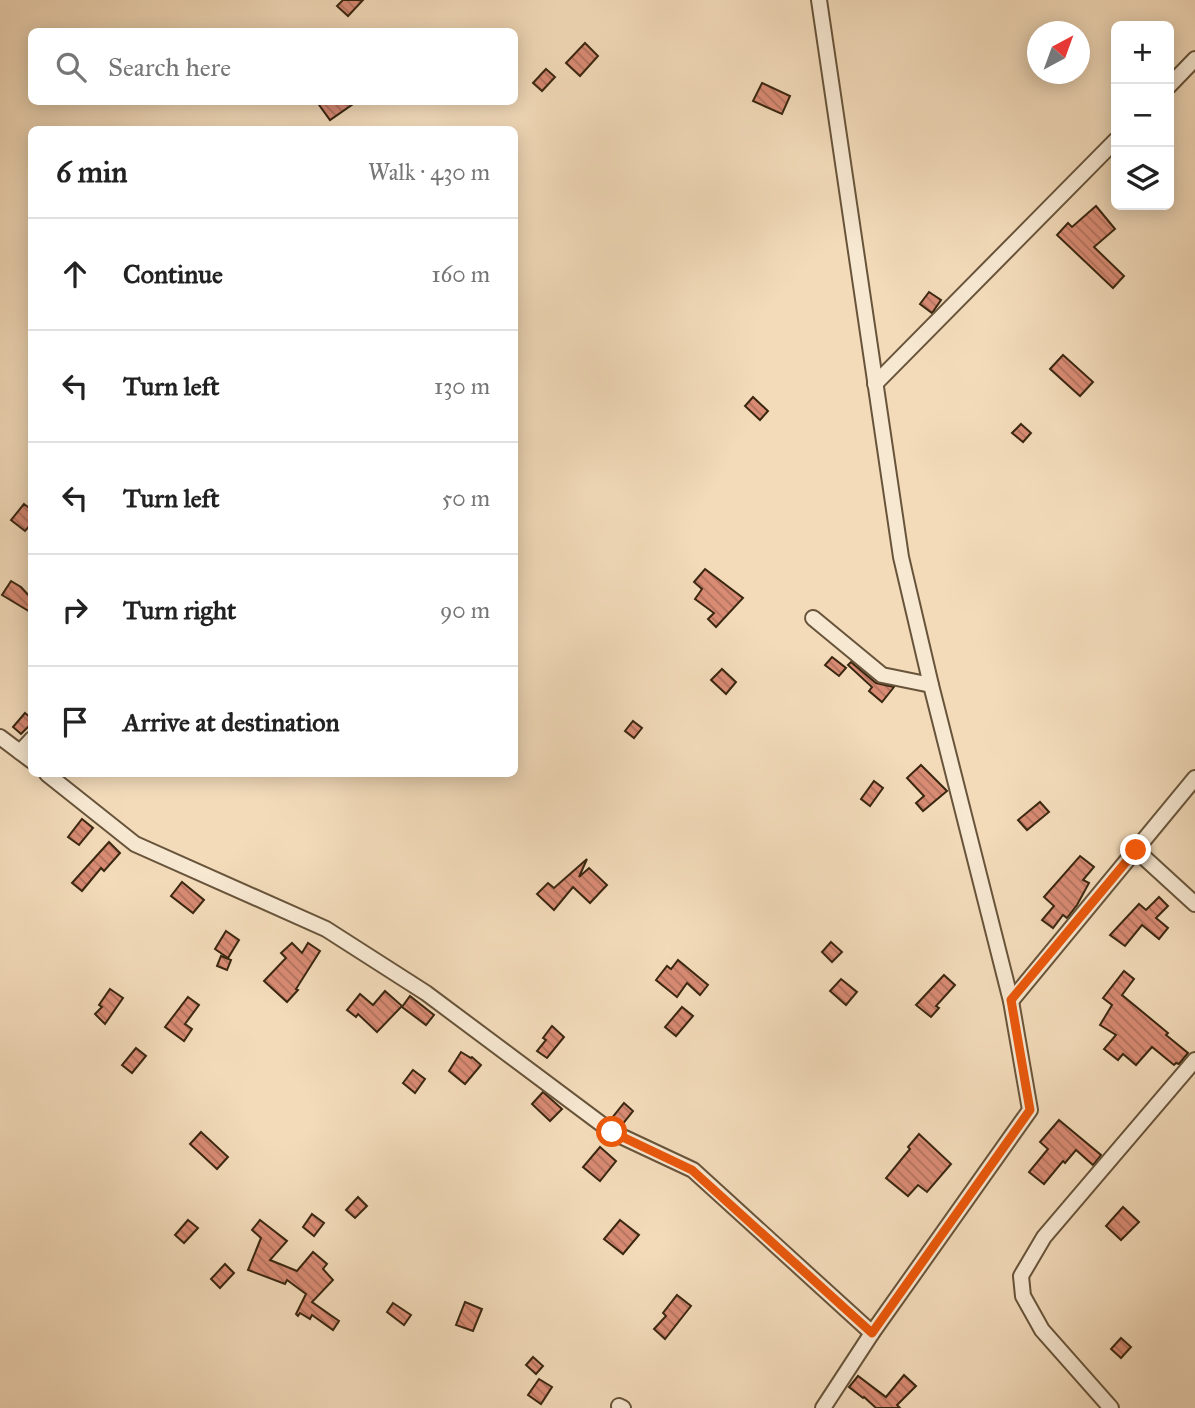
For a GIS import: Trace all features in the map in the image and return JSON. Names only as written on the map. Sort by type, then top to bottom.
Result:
[{"type":"street","points":[[819,0],[901,557],[1011,1000],[1030,1110],[872,1333],[823,1408]]},
{"type":"street","points":[[1171,84],[1195,59]]},
{"type":"street","points":[[876,384],[1111,144]]},
{"type":"street","points":[[813,618],[882,675],[931,685]]},
{"type":"street","points":[[0,737],[26,756]]},
{"type":"street","points":[[51,777],[135,845],[326,929],[426,993],[612,1132],[692,1170],[872,1333]]},
{"type":"street","points":[[1011,1000],[1195,778]]},
{"type":"street","points":[[1136,850],[1195,904]]},
{"type":"street","points":[[1111,1408],[1042,1331],[1023,1296],[1021,1276],[1044,1237],[1195,1060]]},
{"type":"building","points":[[343,0],[363,0],[348,16],[337,6]]},
{"type":"building","points":[[585,43],[598,56],[580,76],[566,63]]},
{"type":"building","points":[[546,69],[555,77],[542,91],[533,83]]},
{"type":"building","points":[[762,83],[790,96],[782,114],[753,101]]},
{"type":"building","points":[[319,105],[352,105],[330,120]]},
{"type":"building","points":[[1096,206],[1115,229],[1094,247],[1124,276],[1113,288],[1057,235],[1068,223],[1072,227]]},
{"type":"building","points":[[929,292],[941,300],[932,313],[920,304]]},
{"type":"building","points":[[1063,355],[1093,382],[1080,396],[1050,369]]},
{"type":"building","points":[[753,397],[768,411],[760,420],[745,406]]},
{"type":"building","points":[[1021,424],[1031,433],[1023,442],[1012,433]]},
{"type":"building","points":[[24,504],[28,507],[28,528],[25,531],[11,520]]},
{"type":"building","points":[[705,569],[743,598],[716,627],[708,619],[714,613],[695,599],[702,589],[694,582]]},
{"type":"building","points":[[11,581],[21,587],[28,595],[28,611],[2,595]]},
{"type":"building","points":[[832,657],[846,668],[839,676],[825,665]]},
{"type":"building","points":[[851,662],[876,683],[894,687],[882,702],[869,691],[872,687],[848,665]]},
{"type":"building","points":[[722,669],[736,682],[726,694],[711,680]]},
{"type":"building","points":[[25,713],[28,716],[28,727],[21,734],[13,727]]},
{"type":"building","points":[[633,721],[642,728],[634,738],[625,731]]},
{"type":"building","points":[[921,765],[947,791],[923,811],[916,803],[924,796],[907,778]]},
{"type":"building","points":[[874,781],[883,788],[870,806],[861,799]]},
{"type":"building","points":[[1040,802],[1049,812],[1027,830],[1018,820]]},
{"type":"building","points":[[82,819],[93,828],[79,845],[68,837]]},
{"type":"building","points":[[109,842],[120,853],[104,871],[101,868],[82,891],[72,883]]},
{"type":"building","points":[[1080,856],[1094,867],[1083,880],[1089,883],[1067,918],[1063,915],[1053,928],[1042,920],[1054,906],[1044,897]]},
{"type":"building","points":[[587,859],[579,877],[589,868],[607,885],[590,903],[573,887],[554,910],[537,894],[548,883],[554,888]]},
{"type":"building","points":[[182,882],[204,900],[193,913],[171,896]]},
{"type":"building","points":[[1159,897],[1168,906],[1156,918],[1168,928],[1159,939],[1142,925],[1125,946],[1110,935],[1139,904],[1146,910]]},
{"type":"building","points":[[226,931],[239,940],[228,958],[215,949]]},
{"type":"building","points":[[831,942],[842,952],[832,962],[822,952]]},
{"type":"building","points":[[292,943],[302,953],[308,943],[320,951],[296,989],[298,990],[287,1002],[264,981],[286,958],[281,953]]},
{"type":"building","points":[[221,956],[231,960],[227,970],[217,966]]},
{"type":"building","points":[[678,960],[708,985],[700,995],[687,983],[677,997],[656,980],[667,966],[671,969]]},
{"type":"building","points":[[1124,971],[1134,979],[1122,995],[1188,1053],[1179,1064],[1174,1065],[1152,1047],[1136,1065],[1123,1054],[1118,1060],[1104,1049],[1116,1035],[1100,1025],[1112,1005],[1103,998]]},
{"type":"building","points":[[944,975],[955,985],[936,1006],[939,1008],[931,1017],[916,1005]]},
{"type":"building","points":[[841,979],[857,992],[846,1005],[830,991]]},
{"type":"building","points":[[110,989],[123,998],[105,1024],[95,1014],[102,1007],[99,1005]]},
{"type":"building","points":[[385,991],[402,1006],[377,1032],[358,1014],[356,1017],[347,1010],[360,994],[373,1005]]},
{"type":"building","points":[[410,996],[434,1015],[426,1025],[402,1007]]},
{"type":"building","points":[[188,997],[199,1005],[185,1024],[192,1029],[184,1041],[165,1027]]},
{"type":"building","points":[[682,1007],[693,1016],[676,1036],[665,1027]]},
{"type":"building","points":[[552,1026],[564,1037],[547,1058],[537,1051]]},
{"type":"building","points":[[136,1048],[146,1056],[132,1073],[122,1065]]},
{"type":"building","points":[[461,1052],[481,1065],[465,1084],[449,1071]]},
{"type":"building","points":[[413,1070],[425,1079],[415,1093],[403,1083]]},
{"type":"building","points":[[543,1092],[562,1109],[550,1121],[532,1104]]},
{"type":"building","points":[[624,1103],[633,1111],[621,1126],[612,1118]]},
{"type":"building","points":[[1059,1120],[1101,1155],[1093,1165],[1076,1150],[1044,1184],[1029,1172],[1048,1149],[1040,1142]]},
{"type":"building","points":[[201,1132],[228,1157],[217,1169],[190,1144]]},
{"type":"building","points":[[919,1134],[951,1164],[927,1192],[918,1185],[908,1196],[886,1178]]},
{"type":"building","points":[[600,1147],[616,1161],[600,1181],[583,1167]]},
{"type":"building","points":[[358,1197],[367,1206],[355,1218],[346,1210]]},
{"type":"building","points":[[1123,1207],[1139,1222],[1121,1240],[1106,1226]]},
{"type":"building","points":[[312,1214],[324,1223],[314,1236],[303,1227]]},
{"type":"building","points":[[188,1220],[198,1228],[184,1243],[175,1235]]},
{"type":"building","points":[[260,1220],[287,1241],[270,1260],[297,1271],[313,1252],[327,1264],[323,1269],[333,1280],[312,1302],[339,1321],[333,1330],[312,1315],[310,1319],[300,1313],[298,1316],[296,1314],[306,1294],[287,1280],[285,1284],[248,1270],[261,1238],[252,1230]]},
{"type":"building","points":[[620,1220],[639,1235],[623,1254],[604,1239]]},
{"type":"building","points":[[225,1264],[234,1273],[220,1288],[211,1279]]},
{"type":"building","points":[[677,1295],[691,1306],[665,1339],[654,1329],[666,1316],[663,1313]]},
{"type":"building","points":[[465,1302],[482,1309],[473,1331],[456,1325]]},
{"type":"building","points":[[393,1303],[411,1315],[404,1325],[387,1312]]},
{"type":"building","points":[[1121,1338],[1131,1347],[1121,1358],[1111,1349]]},
{"type":"building","points":[[533,1357],[543,1366],[536,1374],[526,1365]]},
{"type":"building","points":[[904,1375],[916,1386],[897,1405],[900,1408],[876,1408],[849,1387],[858,1376],[886,1397]]},
{"type":"building","points":[[539,1379],[552,1387],[541,1404],[528,1395]]},
{"type":"route","points":[[612,1132],[692,1170],[872,1333],[1030,1110],[1011,1000],[1136,850]]}]
